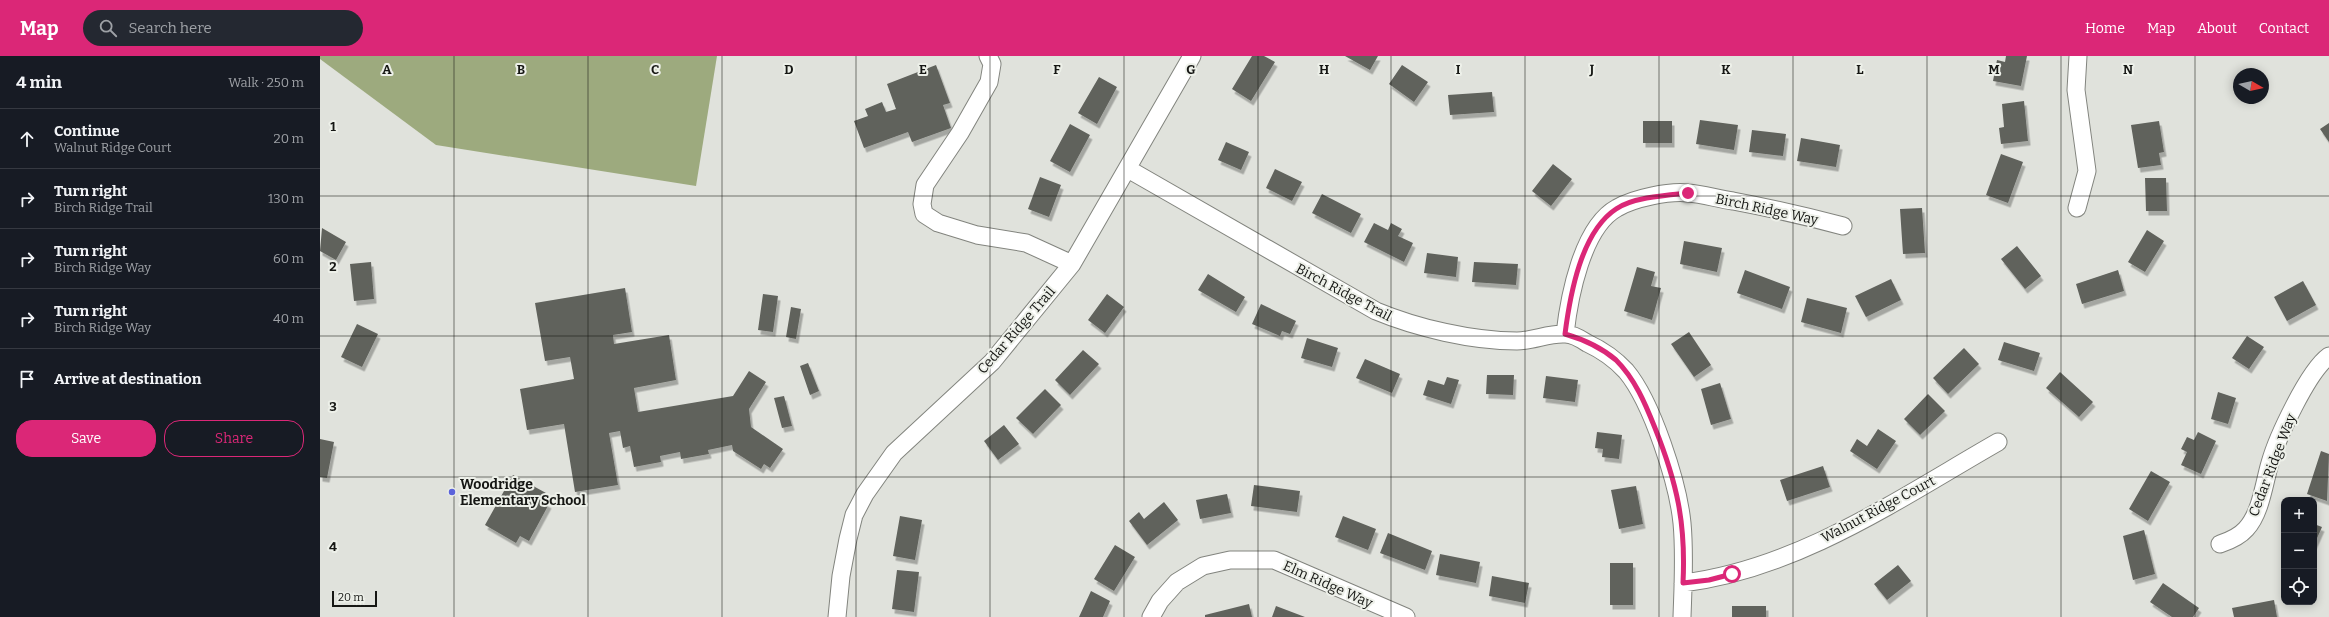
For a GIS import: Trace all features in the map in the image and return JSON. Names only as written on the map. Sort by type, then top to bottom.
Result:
[{"type":"street","points":[[988,56],[992,64],[989,82],[960,133],[925,186],[922,204],[924,214],[938,223],[977,235],[1026,243],[1072,264]]},
{"type":"street","name":"Cedar Ridge Trail","points":[[837,617],[841,576],[854,515],[879,472],[894,453],[992,362],[1072,264],[1192,56]]},
{"type":"street","points":[[2077,208],[2087,171],[2076,90],[2078,56]]},
{"type":"street","name":"Birch Ridge Trail","points":[[1128,169],[1376,311],[1409,324],[1443,332],[1518,341],[1565,334]]},
{"type":"street","name":"Birch Ridge Way","points":[[1565,334],[1567,313],[1578,272],[1592,234],[1617,208],[1654,196],[1688,193],[1800,214],[1843,226]]},
{"type":"street","points":[[1565,334],[1590,344],[1614,359],[1627,372],[1644,398],[1677,488],[1682,522],[1682,617]]},
{"type":"street","name":"Cedar Ridge Way","points":[[2220,544],[2233,539],[2247,529],[2257,510],[2271,461],[2288,418],[2309,382],[2329,356]]},
{"type":"street","name":"Walnut Ridge Court","points":[[1683,583],[1709,580],[1732,574],[1784,556],[1846,529],[1998,442]]},
{"type":"street","name":"Elm Ridge Way","points":[[1151,617],[1160,601],[1178,582],[1204,566],[1230,560],[1274,560],[1406,617]]},
{"type":"green space","points":[[320,56],[717,56],[696,186],[436,145],[320,59]]},
{"type":"building","points":[[1252,56],[1264,56],[1275,62],[1251,101],[1232,89]]},
{"type":"building","points":[[1345,56],[1378,56],[1370,70]]},
{"type":"building","points":[[2006,56],[2027,56],[2021,86],[1993,81],[1997,60],[2005,62]]},
{"type":"building","points":[[936,65],[950,103],[943,105],[951,128],[912,142],[908,132],[864,148],[854,121],[868,116],[865,109],[882,102],[886,112],[896,109],[887,84]]},
{"type":"building","points":[[1402,65],[1428,82],[1414,102],[1389,84]]},
{"type":"building","points":[[1099,77],[1117,87],[1097,124],[1078,113]]},
{"type":"building","points":[[1492,92],[1494,112],[1450,115],[1448,95]]},
{"type":"building","points":[[2024,101],[2028,141],[2001,144],[1999,128],[2004,127],[2002,104]]},
{"type":"building","points":[[1700,120],[1738,125],[1734,150],[1696,144]]},
{"type":"building","points":[[1643,121],[1672,121],[1672,143],[1643,143]]},
{"type":"building","points":[[2159,121],[2164,152],[2159,153],[2161,165],[2138,168],[2131,125]]},
{"type":"building","points":[[2329,123],[2329,142],[2320,129]]},
{"type":"building","points":[[1070,124],[1090,135],[1070,172],[1050,161]]},
{"type":"building","points":[[1752,130],[1786,134],[1783,156],[1749,152]]},
{"type":"building","points":[[1801,138],[1840,145],[1836,167],[1797,161]]},
{"type":"building","points":[[1226,142],[1249,152],[1241,170],[1218,160]]},
{"type":"building","points":[[2001,154],[2023,162],[2008,203],[1986,195]]},
{"type":"building","points":[[1553,164],[1572,179],[1551,206],[1532,191]]},
{"type":"building","points":[[1275,169],[1302,182],[1292,201],[1266,188]]},
{"type":"building","points":[[1040,177],[1061,185],[1049,217],[1028,209]]},
{"type":"building","points":[[2145,178],[2166,178],[2167,211],[2146,211]]},
{"type":"building","points":[[1322,194],[1361,214],[1351,233],[1312,213]]},
{"type":"building","points":[[1922,208],[1925,253],[1903,254],[1900,209]]},
{"type":"building","points":[[1374,223],[1388,230],[1391,223],[1402,229],[1398,236],[1413,243],[1404,262],[1364,242]]},
{"type":"building","points":[[322,228],[346,242],[336,260],[320,251]]},
{"type":"building","points":[[2147,230],[2164,241],[2145,272],[2128,262]]},
{"type":"building","points":[[1684,241],[1722,248],[1717,272],[1680,264]]},
{"type":"building","points":[[2017,246],[2041,276],[2025,289],[2001,259]]},
{"type":"building","points":[[1427,253],[1458,257],[1456,277],[1424,273]]},
{"type":"building","points":[[371,262],[374,299],[354,301],[350,264]]},
{"type":"building","points":[[1474,262],[1518,264],[1516,285],[1472,282]]},
{"type":"building","points":[[1637,267],[1655,272],[1651,286],[1661,288],[1652,320],[1624,311]]},
{"type":"building","points":[[1745,270],[1790,287],[1782,309],[1737,293]]},
{"type":"building","points":[[2118,270],[2124,291],[2082,304],[2076,284]]},
{"type":"building","points":[[1208,274],[1245,297],[1236,312],[1198,290]]},
{"type":"building","points":[[1891,279],[1901,300],[1866,317],[1855,296]]},
{"type":"building","points":[[2303,281],[2316,305],[2287,321],[2274,297]]},
{"type":"building","points":[[625,288],[632,332],[613,335],[614,344],[669,335],[676,380],[634,388],[638,412],[733,396],[749,371],[766,382],[749,409],[751,427],[783,449],[770,468],[764,464],[761,469],[733,451],[732,445],[708,450],[709,454],[681,459],[680,452],[660,456],[661,462],[634,467],[630,446],[623,448],[620,431],[609,433],[618,485],[575,492],[564,424],[527,430],[520,389],[574,379],[570,357],[545,361],[535,303]]},
{"type":"building","points":[[763,294],[778,296],[773,332],[758,330]]},
{"type":"building","points":[[1107,294],[1124,307],[1105,333],[1088,320]]},
{"type":"building","points":[[1807,298],[1847,308],[1841,333],[1801,322]]},
{"type":"building","points":[[1261,304],[1296,321],[1290,334],[1282,331],[1280,336],[1252,324]]},
{"type":"building","points":[[791,307],[801,309],[796,339],[786,337]]},
{"type":"building","points":[[357,324],[378,334],[362,367],[341,357]]},
{"type":"building","points":[[1689,332],[1711,365],[1694,377],[1671,344]]},
{"type":"building","points":[[2247,336],[2264,347],[2249,369],[2232,358]]},
{"type":"building","points":[[1307,338],[1338,348],[1332,367],[1301,358]]},
{"type":"building","points":[[2004,342],[2040,353],[2034,371],[1998,360]]},
{"type":"building","points":[[1964,348],[1979,364],[1948,394],[1933,378]]},
{"type":"building","points":[[1083,350],[1099,364],[1070,395],[1055,380]]},
{"type":"building","points":[[1365,359],[1400,374],[1392,393],[1356,378]]},
{"type":"building","points":[[808,363],[819,391],[810,395],[800,366]]},
{"type":"building","points":[[2060,372],[2093,402],[2079,417],[2046,388]]},
{"type":"building","points":[[1487,375],[1514,375],[1513,395],[1486,394]]},
{"type":"building","points":[[1546,376],[1578,380],[1575,402],[1543,398]]},
{"type":"building","points":[[1447,377],[1459,380],[1451,404],[1423,395],[1428,380],[1444,385]]},
{"type":"building","points":[[1720,383],[1731,419],[1711,425],[1701,389]]},
{"type":"building","points":[[1045,389],[1061,405],[1033,434],[1016,418]]},
{"type":"building","points":[[2218,392],[2236,398],[2228,424],[2211,419]]},
{"type":"building","points":[[1928,394],[1945,411],[1920,435],[1904,419]]},
{"type":"building","points":[[784,396],[792,426],[782,428],[774,398]]},
{"type":"building","points":[[1004,425],[1019,444],[998,460],[984,441]]},
{"type":"building","points":[[1878,429],[1896,441],[1877,469],[1850,451],[1857,439],[1867,446]]},
{"type":"building","points":[[1597,432],[1622,435],[1619,459],[1602,457],[1603,449],[1595,448]]},
{"type":"building","points":[[2198,432],[2216,441],[2201,474],[2181,465],[2187,452],[2181,449],[2187,437],[2194,440]]},
{"type":"building","points":[[320,439],[334,442],[327,478],[320,477]]},
{"type":"building","points":[[2321,451],[2329,454],[2327,501],[2307,494]]},
{"type":"building","points":[[1823,466],[1830,487],[1787,501],[1780,480]]},
{"type":"building","points":[[2151,471],[2170,482],[2148,521],[2129,509]]},
{"type":"building","points":[[513,475],[546,493],[542,500],[549,504],[529,541],[520,536],[516,543],[485,525]]},
{"type":"building","points":[[1254,485],[1300,491],[1297,512],[1251,506]]},
{"type":"building","points":[[1636,486],[1643,524],[1619,529],[1611,490]]},
{"type":"building","points":[[1227,494],[1231,513],[1200,519],[1196,500]]},
{"type":"building","points":[[1164,502],[1178,520],[1147,545],[1129,521],[1139,512],[1144,519]]},
{"type":"building","points":[[900,516],[922,520],[915,560],[893,556]]},
{"type":"building","points":[[1343,516],[1376,529],[1368,550],[1335,537]]},
{"type":"building","points":[[2317,525],[2322,527],[2317,538]]},
{"type":"building","points":[[2144,530],[2155,574],[2133,580],[2123,536]]},
{"type":"building","points":[[1388,533],[1432,551],[1425,570],[1380,553]]},
{"type":"building","points":[[1115,545],[1135,557],[1114,591],[1094,579]]},
{"type":"building","points":[[1440,554],[1480,562],[1476,583],[1436,575]]},
{"type":"building","points":[[1610,563],[1633,563],[1633,605],[1610,605]]},
{"type":"building","points":[[1898,565],[1911,581],[1887,600],[1874,584]]},
{"type":"building","points":[[897,570],[919,572],[914,612],[892,609]]},
{"type":"building","points":[[1492,576],[1529,583],[1525,603],[1489,596]]},
{"type":"building","points":[[2163,583],[2199,608],[2193,617],[2172,617],[2150,602]]},
{"type":"building","points":[[1091,591],[1110,601],[1103,617],[1079,617]]},
{"type":"building","points":[[2274,600],[2277,617],[2234,617],[2232,608]]},
{"type":"building","points":[[1249,604],[1252,617],[1205,617],[1205,615]]},
{"type":"building","points":[[1276,606],[1305,617],[1272,617]]},
{"type":"building","points":[[1732,606],[1766,606],[1766,617],[1732,617]]},
{"type":"place","name":"Woodridge Elementary School","points":[[452,492]]},
{"type":"route","points":[[1688,193],[1654,196],[1617,208],[1605,218],[1592,234],[1578,272],[1567,313],[1565,334],[1596,347],[1614,359],[1627,372],[1644,398],[1677,488],[1682,522],[1684,556],[1683,583],[1709,580],[1732,574]]}]
